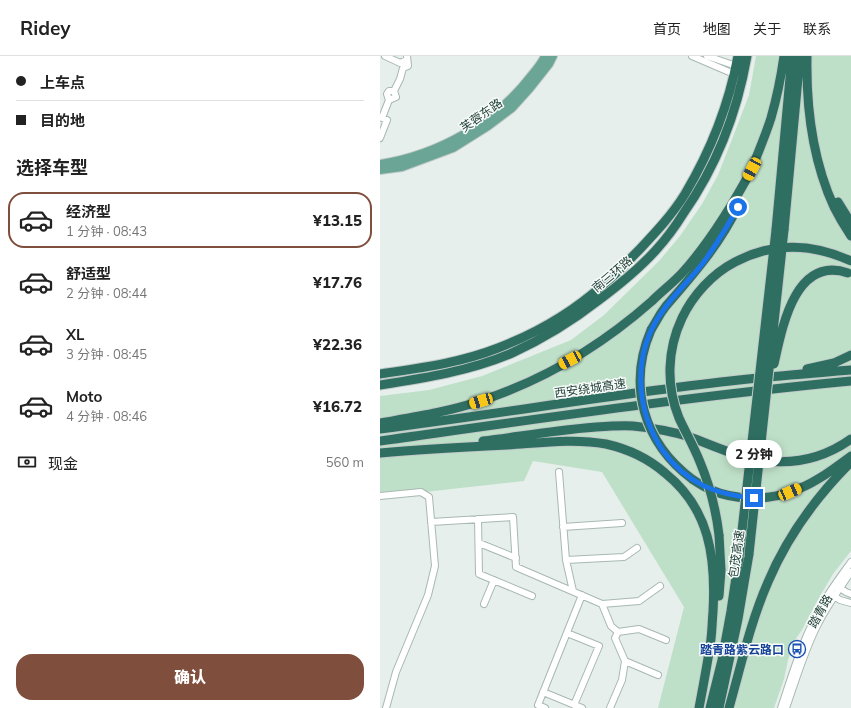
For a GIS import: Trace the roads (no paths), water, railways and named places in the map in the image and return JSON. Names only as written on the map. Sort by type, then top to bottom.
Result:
[{"type":"highway","name":"南三环路","points":[[380,374],[443,364],[503,347],[541,329],[554,321],[581,303],[604,284],[654,234],[684,195],[702,164],[714,137],[738,56]]},
{"type":"highway","name":"南三环路","points":[[380,385],[459,370],[494,360],[524,347],[557,330],[584,312],[643,264],[679,221],[698,192],[713,164],[733,113],[747,56]]},
{"type":"highway","points":[[784,56],[780,81],[771,117],[738,207],[726,230],[702,264],[663,310],[651,330],[644,349],[640,377],[641,393],[645,414],[656,440],[665,453],[692,479],[710,489],[726,494],[754,498],[771,497],[790,492],[808,485],[851,456]]},
{"type":"highway","points":[[766,401],[792,56]]},
{"type":"highway","points":[[710,708],[723,653],[739,558],[800,56]]},
{"type":"highway","points":[[807,56],[807,93],[819,164],[829,194],[839,216],[851,236]]},
{"type":"highway","points":[[812,128],[831,186],[839,204],[851,223]]},
{"type":"highway","points":[[380,424],[429,415],[481,401],[500,394],[523,385],[551,371],[605,339],[670,285],[691,263],[720,226],[752,169]]},
{"type":"highway","points":[[699,708],[720,590],[720,535],[716,512],[708,485],[699,460],[680,419],[672,394],[670,358],[675,335],[684,314],[696,295],[727,266],[756,253],[777,248],[805,247],[828,252],[851,261]]},
{"type":"highway","points":[[766,401],[785,321],[797,293],[815,274],[832,270],[840,270],[849,274]]},
{"type":"highway","points":[[752,378],[818,367],[834,363],[851,355]]},
{"type":"highway","name":"西安绕城高速","points":[[380,429],[752,378],[851,370]]},
{"type":"highway","name":"西安绕城高速","points":[[380,441],[670,401],[851,381]]},
{"type":"highway","name":"包茂高速","points":[[719,708],[738,619],[749,554],[766,401]]},
{"type":"highway","points":[[380,453],[584,428],[632,426],[680,434],[737,454],[770,462],[783,462],[804,460],[818,456],[838,448],[851,439]]},
{"type":"highway","points":[[412,450],[547,442],[586,442],[606,444],[617,447],[656,465],[670,476],[687,496],[698,512],[707,533],[712,558],[714,581],[711,644]]},
{"type":"highway","points":[[728,708],[759,604],[775,566],[805,516],[826,488],[851,462]]},
{"type":"main road","name":"芙蓉东路","points":[[380,164],[405,159],[450,142],[485,121],[507,103],[543,61],[545,56]]},
{"type":"main road","name":"芙蓉东路","points":[[380,170],[402,167],[453,148],[488,126],[512,108],[549,64],[553,56]]},
{"type":"street","points":[[385,56],[401,66],[408,66],[407,58]]},
{"type":"street","points":[[692,56],[735,70]]},
{"type":"street","points":[[707,56],[735,70]]},
{"type":"street","points":[[380,138],[387,120],[381,118],[390,100],[396,97],[394,91],[400,79],[401,66]]},
{"type":"street","points":[[559,472],[566,560],[573,591]]},
{"type":"street","points":[[380,496],[421,492],[430,497],[435,566],[428,595],[396,672],[386,708]]},
{"type":"street","points":[[431,522],[513,517],[516,567],[602,604],[639,601],[660,586]]},
{"type":"street","points":[[478,519],[479,574],[532,596]]},
{"type":"street","points":[[563,527],[622,523]]},
{"type":"street","points":[[479,543],[516,558]]},
{"type":"street","points":[[566,560],[624,557],[636,548]]},
{"type":"street","name":"踏青路","points":[[838,587],[851,562]]},
{"type":"street","name":"踏青路","points":[[781,708],[807,635],[820,608],[851,572]]},
{"type":"street","points":[[484,604],[494,580]]},
{"type":"street","points":[[838,587],[851,594]]},
{"type":"street","points":[[545,708],[538,705],[582,595]]},
{"type":"street","points":[[832,595],[840,600],[851,603]]},
{"type":"street","name":"踏青路","points":[[786,708],[810,642],[832,595]]},
{"type":"street","points":[[602,604],[611,626],[618,632],[640,629],[666,640]]},
{"type":"street","points":[[610,708],[622,680],[625,661],[615,638],[618,632]]},
{"type":"street","points":[[543,692],[578,707],[599,646],[567,633]]},
{"type":"street","points":[[625,661],[658,675]]},
{"type":"place","name":"踏青路紫云路口","points":[[797,649]]}]
